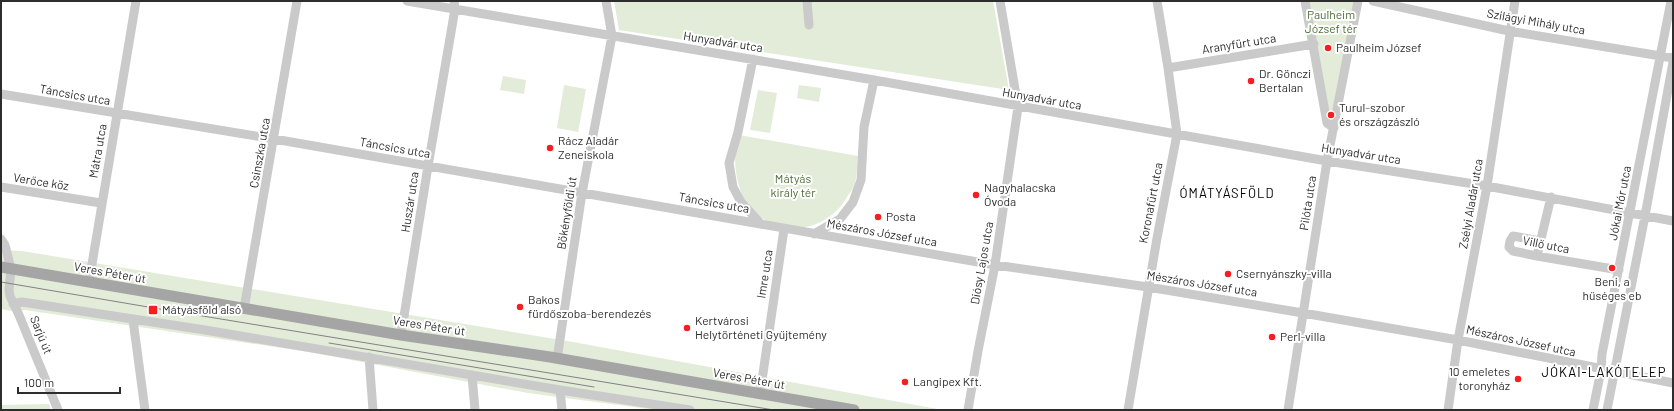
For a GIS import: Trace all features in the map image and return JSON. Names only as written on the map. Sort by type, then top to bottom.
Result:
[{"type":"main road","name":"Veres Péter út","points":[[6,268],[401,335],[557,358],[854,410]]},
{"type":"street","name":"Mátra utca","points":[[89,282],[136,1]]},
{"type":"street","name":"Csinszka utca","points":[[244,309],[297,1]]},
{"type":"street","name":"Hunyadvár utca","points":[[407,1],[454,5],[612,36],[874,80],[1018,107],[1327,161],[1487,186],[1673,221]]},
{"type":"street","name":"Bökényföldi út","points":[[557,358],[582,193],[612,36],[606,1]]},
{"type":"street","points":[[807,1],[809,25]]},
{"type":"street","name":"Diósy Lajos utca","points":[[968,410],[995,265],[1018,107],[1000,1]]},
{"type":"street","name":"Koronafürt utca","points":[[1128,410],[1148,287],[1177,134],[1157,1]]},
{"type":"street","points":[[1306,1],[1327,123],[1334,128]]},
{"type":"street","name":"Pilóta utca","points":[[1288,410],[1327,161],[1358,1]]},
{"type":"street","name":"Szilágyi Mihály utca","points":[[1373,1],[1509,30],[1673,58]]},
{"type":"street","name":"Zsélyi Aladár utca","points":[[1448,410],[1458,340],[1487,186],[1509,30],[1515,1]]},
{"type":"street","name":"Jókai Mór utca","points":[[1593,410],[1601,370],[1602,354],[1631,212],[1671,1]]},
{"type":"street","name":"Huszár utca","points":[[401,335],[454,5]]},
{"type":"street","name":"Aranyfürt utca","points":[[1168,68],[1314,44]]},
{"type":"street","points":[[753,59],[738,132],[729,163],[733,186],[741,202],[760,223]]},
{"type":"street","points":[[1606,410],[1645,216],[1673,62]]},
{"type":"street","points":[[814,234],[840,219],[853,202],[861,180],[864,127],[874,80]]},
{"type":"street","name":"Táncsics utca","points":[[1,94],[274,139],[760,223],[784,229]]},
{"type":"street","name":"Verőce köz","points":[[1,188],[101,203]]},
{"type":"street","points":[[1537,256],[1550,198]]},
{"type":"street","name":"Mészáros József utca","points":[[784,229],[995,265],[1148,287],[1303,312],[1458,340],[1601,370],[1673,383]]},
{"type":"street","name":"Imre utca","points":[[760,394],[784,229]]},
{"type":"street","name":"Villő utca","points":[[1540,241],[1513,236],[1509,247],[1513,251],[1619,270]]},
{"type":"street","name":"Sarjú út","points":[[1,239],[5,244],[6,268],[9,290],[13,304],[58,410]]},
{"type":"street","points":[[13,304],[22,302],[205,330],[651,406],[690,410]]},
{"type":"street","points":[[133,320],[145,410]]},
{"type":"street","points":[[369,357],[373,410]]},
{"type":"street","points":[[472,375],[475,410]]},
{"type":"street","points":[[560,390],[562,410]]},
{"type":"green space","points":[[614,1],[993,1],[1009,90],[619,30]]},
{"type":"green space","name":"Paulheim József tér","points":[[1306,1],[1357,1],[1335,111],[1326,110]]},
{"type":"green space","points":[[503,76],[526,80],[524,94],[500,90]]},
{"type":"green space","points":[[564,85],[586,89],[578,132],[557,128]]},
{"type":"green space","points":[[799,85],[821,88],[819,102],[797,98]]},
{"type":"green space","points":[[758,90],[777,93],[770,133],[750,130]]},
{"type":"green space","name":"Mátyás király tér","points":[[739,135],[858,156],[854,185],[839,208],[821,222],[812,226],[791,228],[769,222],[749,209],[739,187],[735,158]]},
{"type":"green space","points":[[1,250],[22,251],[573,342],[943,410],[656,410],[528,393],[309,352],[25,310],[12,311],[1,309]]},
{"type":"green space","points":[[49,404],[51,410],[1,410],[1,405]]},
{"type":"tram line","points":[[1,282],[774,410]]},
{"type":"tram line","points":[[329,343],[594,387]]},
{"type":"place","name":"Paulheim József","points":[[1328,48]]},
{"type":"place","name":"Dr. Gönczi Bertalan","points":[[1251,81]]},
{"type":"place","name":"Turul-szobor és országzászló","points":[[1331,115]]},
{"type":"place","name":"Rácz Aladár Zeneiskola","points":[[550,148]]},
{"type":"place","name":"Nagyhalacska Óvoda","points":[[976,195]]},
{"type":"place","name":"Posta","points":[[878,217]]},
{"type":"place","name":"Beni, a hűséges eb","points":[[1612,268]]},
{"type":"place","name":"Csernyánszky-villa","points":[[1228,274]]},
{"type":"place","name":"Bakos fürdőszoba-berendezés","points":[[520,307]]},
{"type":"place","name":"Mátyásföld alsó","points":[[153,310]]},
{"type":"place","name":"Kertvárosi Helytörténeti Gyűjtemény","points":[[687,328]]},
{"type":"place","name":"Perl-villa","points":[[1272,337]]},
{"type":"place","name":"10 emeletes toronyház","points":[[1518,379]]},
{"type":"place","name":"Langipex Kft.","points":[[905,382]]},
{"type":"district","name":"ÓMÁTYÁSFÖLD","points":[[1227,193]]},
{"type":"district","name":"JÓKAI-LAKÓTELEP","points":[[1604,372]]}]
